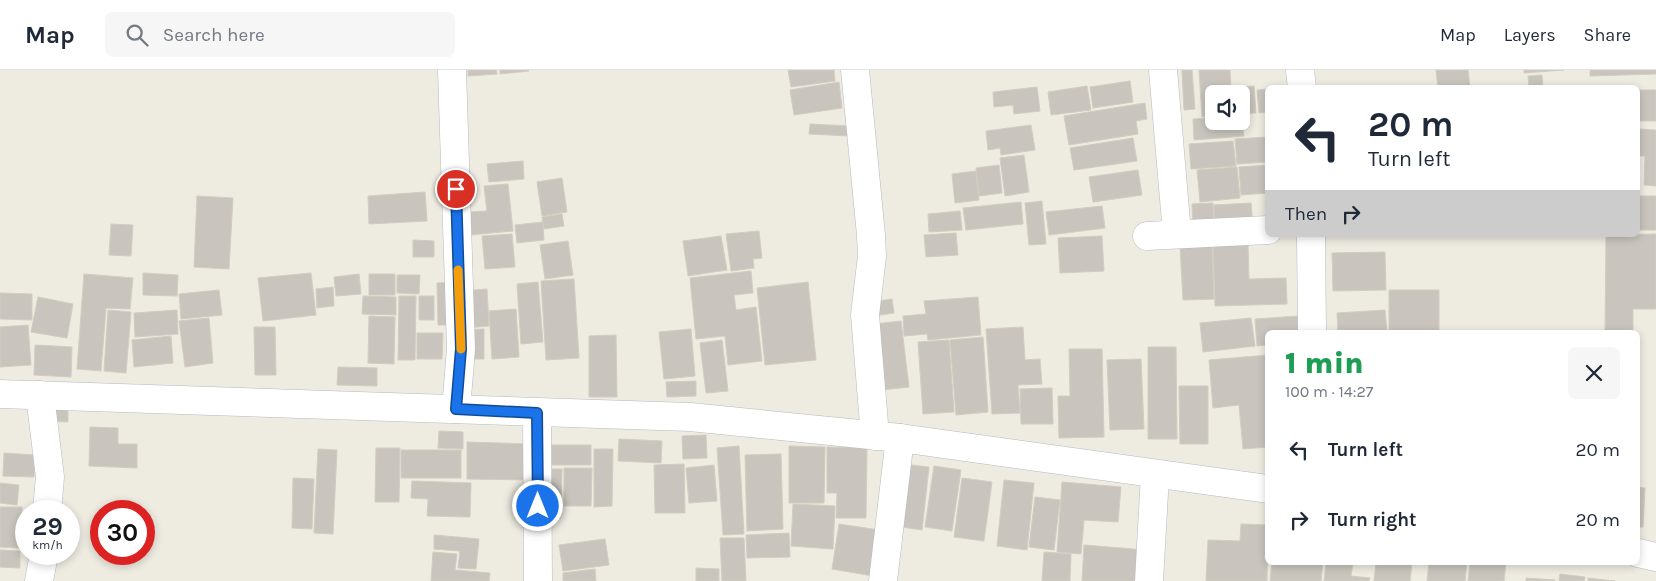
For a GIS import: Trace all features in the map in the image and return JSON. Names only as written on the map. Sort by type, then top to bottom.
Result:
[{"type":"street","points":[[452,70],[461,349],[456,409]]},
{"type":"street","points":[[855,70],[872,256],[865,315],[887,437],[883,581]]},
{"type":"street","points":[[1163,70],[1177,234]]},
{"type":"street","points":[[1300,70],[1302,85]]},
{"type":"street","points":[[1147,236],[1265,230]]},
{"type":"street","points":[[1311,237],[1312,330]]},
{"type":"street","points":[[0,394],[690,417],[887,437],[1265,489]]},
{"type":"street","points":[[40,395],[50,477],[48,500]]},
{"type":"street","points":[[537,413],[538,581]]},
{"type":"street","points":[[1149,581],[1155,474]]},
{"type":"street","points":[[1640,553],[1656,557]]},
{"type":"street","points":[[39,581],[42,565]]},
{"type":"building","points":[[468,70],[496,70],[497,74],[468,76]]},
{"type":"building","points":[[500,70],[528,70],[529,71],[500,74]]},
{"type":"building","points":[[788,70],[834,70],[835,81],[791,87]]},
{"type":"building","points":[[1182,70],[1192,70],[1195,109],[1184,110]]},
{"type":"building","points":[[1199,70],[1230,70],[1231,85],[1205,85],[1205,117],[1202,117]]},
{"type":"building","points":[[1436,70],[1468,70],[1470,85],[1438,85]]},
{"type":"building","points":[[1524,70],[1564,70],[1524,73]]},
{"type":"building","points":[[1590,70],[1656,70],[1656,74],[1590,76]]},
{"type":"building","points":[[1542,75],[1543,85],[1529,85],[1528,76]]},
{"type":"building","points":[[1130,81],[1133,102],[1093,108],[1090,87]]},
{"type":"building","points":[[839,82],[842,108],[794,115],[790,90]]},
{"type":"building","points":[[1087,86],[1091,110],[1051,115],[1048,92]]},
{"type":"building","points":[[1250,86],[1254,86],[1256,113],[1250,113]]},
{"type":"building","points":[[1037,87],[1040,111],[1014,114],[1013,105],[994,107],[993,92]]},
{"type":"building","points":[[1265,89],[1265,112],[1259,113],[1257,90]]},
{"type":"building","points":[[1640,90],[1656,90],[1656,121],[1640,121]]},
{"type":"building","points":[[1145,103],[1147,119],[1136,121],[1138,134],[1069,145],[1064,116]]},
{"type":"building","points":[[1205,118],[1205,130],[1243,130],[1244,136],[1194,140],[1193,119]]},
{"type":"building","points":[[810,124],[850,126],[849,136],[809,134]]},
{"type":"building","points":[[1031,125],[1035,150],[1001,155],[1000,148],[988,150],[986,131]]},
{"type":"building","points":[[1640,129],[1656,130],[1656,186],[1644,185],[1645,156],[1640,156]]},
{"type":"building","points":[[1265,137],[1265,162],[1237,164],[1235,139]]},
{"type":"building","points":[[1133,138],[1137,161],[1074,170],[1070,148]]},
{"type":"building","points":[[1233,141],[1236,166],[1191,169],[1189,144]]},
{"type":"building","points":[[1024,155],[1029,192],[1005,196],[1000,158]]},
{"type":"building","points":[[523,161],[524,179],[489,182],[487,164]]},
{"type":"building","points":[[999,165],[1002,193],[979,196],[976,168]]},
{"type":"building","points":[[1265,165],[1265,193],[1241,195],[1239,167]]},
{"type":"building","points":[[1237,167],[1240,198],[1200,202],[1197,170]]},
{"type":"building","points":[[1138,170],[1142,195],[1093,202],[1089,177]]},
{"type":"building","points":[[976,171],[979,200],[955,203],[952,174]]},
{"type":"building","points":[[562,178],[567,212],[542,216],[537,182]]},
{"type":"building","points":[[508,184],[513,231],[470,235],[468,212],[487,211],[484,186]]},
{"type":"building","points":[[425,192],[427,221],[369,224],[368,196]]},
{"type":"building","points":[[197,196],[233,198],[229,269],[194,267]]},
{"type":"building","points":[[1640,196],[1656,196],[1656,230],[1640,230]]},
{"type":"building","points":[[1042,201],[1046,244],[1029,245],[1025,203]]},
{"type":"building","points":[[1021,202],[1023,224],[966,230],[963,208]]},
{"type":"building","points":[[1213,203],[1214,229],[1193,230],[1192,204]]},
{"type":"building","points":[[1251,203],[1253,226],[1215,228],[1214,205]]},
{"type":"building","points":[[1102,206],[1105,228],[1049,235],[1046,212]]},
{"type":"building","points":[[960,211],[962,230],[929,232],[928,214]]},
{"type":"building","points":[[562,214],[564,226],[544,229],[542,217]]},
{"type":"building","points":[[543,222],[544,240],[517,243],[515,225]]},
{"type":"building","points":[[111,224],[133,225],[131,256],[109,255]]},
{"type":"building","points":[[759,231],[762,258],[753,259],[754,268],[731,271],[726,234]]},
{"type":"building","points":[[956,233],[958,255],[926,257],[924,235]]},
{"type":"building","points":[[512,234],[515,267],[485,269],[482,236]]},
{"type":"building","points":[[1640,234],[1656,234],[1656,309],[1633,309],[1633,330],[1605,330],[1606,237],[1640,237]]},
{"type":"building","points":[[721,236],[727,270],[688,276],[683,241]]},
{"type":"building","points":[[1102,236],[1104,271],[1060,273],[1058,238]]},
{"type":"building","points":[[413,240],[434,241],[434,257],[413,257]]},
{"type":"building","points":[[568,241],[573,275],[545,279],[540,245]]},
{"type":"building","points":[[1248,242],[1249,279],[1286,278],[1287,304],[1215,306],[1213,243]]},
{"type":"building","points":[[1212,244],[1214,299],[1183,300],[1180,246]]},
{"type":"building","points":[[1385,252],[1386,290],[1333,291],[1332,253]]},
{"type":"building","points":[[751,271],[753,293],[734,295],[736,310],[756,307],[762,361],[728,365],[725,336],[696,339],[690,278]]},
{"type":"building","points":[[143,273],[178,275],[177,296],[143,295]]},
{"type":"building","points":[[311,273],[316,315],[263,321],[258,278]]},
{"type":"building","points":[[84,274],[133,278],[130,309],[106,308],[101,371],[77,369]]},
{"type":"building","points":[[359,274],[361,294],[336,296],[334,277]]},
{"type":"building","points":[[369,274],[395,274],[395,295],[369,295]]},
{"type":"building","points":[[397,275],[420,275],[419,294],[397,293]]},
{"type":"building","points":[[574,279],[579,358],[546,360],[541,281]]},
{"type":"building","points":[[455,282],[456,325],[438,325],[437,283]]},
{"type":"building","points":[[538,282],[543,342],[521,344],[517,284]]},
{"type":"building","points":[[808,282],[816,360],[765,365],[757,288]]},
{"type":"building","points":[[333,287],[334,306],[317,308],[316,289]]},
{"type":"building","points":[[487,289],[489,326],[466,328],[464,291]]},
{"type":"building","points":[[219,290],[222,315],[181,319],[179,294]]},
{"type":"building","points":[[1389,290],[1439,290],[1439,330],[1389,330]]},
{"type":"building","points":[[0,293],[32,294],[32,320],[0,319]]},
{"type":"building","points":[[363,296],[396,297],[396,315],[362,314]]},
{"type":"building","points":[[399,296],[416,296],[415,360],[398,360]]},
{"type":"building","points":[[419,296],[434,296],[434,320],[419,320]]},
{"type":"building","points":[[38,297],[73,304],[67,338],[31,332]]},
{"type":"building","points":[[978,297],[981,335],[928,340],[927,334],[904,336],[903,316],[926,314],[924,301]]},
{"type":"building","points":[[892,299],[894,313],[873,316],[871,302]]},
{"type":"building","points":[[516,309],[519,357],[492,359],[489,311]]},
{"type":"building","points":[[108,310],[131,312],[126,373],[104,371]]},
{"type":"building","points":[[177,310],[178,334],[135,337],[134,313]]},
{"type":"building","points":[[1385,310],[1387,330],[1338,330],[1337,313]]},
{"type":"building","points":[[369,316],[395,317],[394,364],[368,363]]},
{"type":"building","points":[[1299,316],[1300,330],[1265,330],[1265,345],[1257,346],[1255,319]]},
{"type":"building","points":[[209,318],[213,363],[185,367],[179,321]]},
{"type":"building","points":[[1251,318],[1255,346],[1203,352],[1200,323]]},
{"type":"building","points":[[901,321],[909,387],[882,390],[875,324]]},
{"type":"building","points":[[28,325],[31,365],[0,367],[0,327]]},
{"type":"building","points":[[254,327],[275,327],[276,375],[255,375]]},
{"type":"building","points":[[1023,327],[1025,360],[1040,359],[1042,384],[1018,385],[1020,413],[992,414],[986,329]]},
{"type":"building","points":[[484,329],[484,359],[463,359],[462,330]]},
{"type":"building","points":[[691,329],[695,376],[664,379],[659,332]]},
{"type":"building","points":[[417,333],[443,333],[442,359],[417,359]]},
{"type":"building","points":[[616,335],[617,397],[589,397],[589,336]]},
{"type":"building","points":[[171,336],[173,363],[134,367],[132,340]]},
{"type":"building","points":[[983,337],[988,412],[956,415],[950,340]]},
{"type":"building","points":[[722,340],[728,391],[706,393],[700,343]]},
{"type":"building","points":[[949,340],[954,412],[923,414],[918,342]]},
{"type":"building","points":[[35,345],[72,347],[71,377],[34,375]]},
{"type":"building","points":[[1148,347],[1176,347],[1177,439],[1148,439]]},
{"type":"building","points":[[1069,349],[1102,349],[1104,437],[1059,438],[1058,396],[1070,396]]},
{"type":"building","points":[[1265,355],[1265,447],[1243,449],[1239,405],[1213,408],[1209,360]]},
{"type":"building","points":[[1141,359],[1144,429],[1110,430],[1107,360]]},
{"type":"building","points":[[338,367],[377,368],[377,386],[337,385]]},
{"type":"building","points":[[696,381],[696,396],[667,397],[666,382]]},
{"type":"building","points":[[1179,386],[1208,386],[1208,444],[1180,444]]},
{"type":"building","points":[[1052,388],[1053,424],[1021,424],[1020,389]]},
{"type":"building","points":[[47,407],[68,407],[68,422],[46,421]]},
{"type":"building","points":[[90,427],[118,428],[118,444],[137,444],[137,468],[89,466]]},
{"type":"building","points":[[439,431],[463,432],[463,449],[438,448]]},
{"type":"building","points":[[706,435],[707,458],[683,459],[682,436]]},
{"type":"building","points":[[619,439],[662,441],[661,463],[618,461]]},
{"type":"building","points":[[467,442],[533,444],[532,480],[467,479]]},
{"type":"building","points":[[541,445],[591,445],[591,465],[540,465]]},
{"type":"building","points":[[739,446],[744,534],[723,535],[717,448]]},
{"type":"building","points":[[789,446],[825,447],[824,503],[789,503]]},
{"type":"building","points":[[827,447],[867,448],[866,518],[836,518],[837,493],[827,493]]},
{"type":"building","points":[[376,448],[400,448],[399,502],[375,502]]},
{"type":"building","points":[[318,449],[337,450],[333,534],[314,533]]},
{"type":"building","points":[[594,449],[613,449],[612,506],[594,507]]},
{"type":"building","points":[[401,450],[461,450],[461,478],[401,478]]},
{"type":"building","points":[[4,453],[35,455],[34,477],[3,476]]},
{"type":"building","points":[[781,454],[783,529],[747,531],[745,455]]},
{"type":"building","points":[[684,464],[685,513],[655,513],[654,465]]},
{"type":"building","points":[[902,464],[929,467],[922,530],[895,526]]},
{"type":"building","points":[[714,465],[717,501],[689,503],[686,468]]},
{"type":"building","points":[[934,466],[961,470],[952,531],[925,527]]},
{"type":"building","points":[[564,468],[592,468],[591,506],[564,506]]},
{"type":"building","points":[[546,469],[562,469],[561,502],[545,502]]},
{"type":"building","points":[[293,478],[314,479],[312,529],[292,528]]},
{"type":"building","points":[[962,478],[992,482],[984,541],[954,537]]},
{"type":"building","points":[[1004,480],[1034,483],[1027,550],[997,546]]},
{"type":"building","points":[[412,481],[471,483],[470,517],[427,516],[428,499],[411,498]]},
{"type":"building","points":[[1062,482],[1121,487],[1118,522],[1084,520],[1081,554],[1057,552]]},
{"type":"building","points":[[0,483],[19,485],[18,500],[15,500],[15,505],[0,503]]},
{"type":"building","points":[[1640,487],[1645,488],[1643,527],[1640,527]]},
{"type":"building","points":[[1035,497],[1060,500],[1054,550],[1029,547]]},
{"type":"building","points":[[793,504],[835,506],[833,549],[791,546]]},
{"type":"building","points":[[0,507],[15,507],[15,548],[0,547]]},
{"type":"building","points":[[839,524],[886,531],[879,577],[832,569]]},
{"type":"building","points":[[1241,524],[1265,525],[1267,581],[1206,581],[1208,540],[1240,541]]},
{"type":"building","points":[[789,533],[790,557],[747,558],[746,535]]},
{"type":"building","points":[[434,535],[479,539],[476,569],[458,568],[460,551],[434,549]]},
{"type":"building","points":[[720,538],[744,538],[746,581],[722,581]]},
{"type":"building","points":[[605,539],[609,565],[563,571],[559,545]]},
{"type":"building","points":[[1084,545],[1146,550],[1144,581],[1082,581]]},
{"type":"building","points":[[0,550],[15,551],[15,565],[20,565],[20,568],[0,567]]},
{"type":"building","points":[[433,552],[457,554],[455,570],[490,573],[489,581],[431,581]]},
{"type":"building","points":[[1044,552],[1071,554],[1070,581],[1042,581]]},
{"type":"building","points":[[1272,565],[1323,565],[1321,581],[1270,581]]},
{"type":"building","points":[[1326,565],[1353,565],[1351,576],[1370,578],[1369,581],[1324,581]]},
{"type":"building","points":[[1376,565],[1412,565],[1410,581],[1374,581]]},
{"type":"building","points":[[1429,565],[1467,565],[1465,581],[1427,581]]},
{"type":"building","points":[[1470,565],[1506,565],[1504,581],[1468,581]]},
{"type":"building","points":[[696,568],[719,569],[719,581],[696,581]]},
{"type":"building","points":[[595,569],[596,581],[563,581],[563,573]]},
{"type":"building","points":[[1560,574],[1585,577],[1584,581],[1559,581]]},
{"type":"building","points":[[1526,578],[1555,580],[1555,581],[1526,581]]},
{"type":"building","points":[[1588,578],[1615,581],[1588,581]]},
{"type":"slow traffic","points":[[458,270],[461,349]]},
{"type":"route","points":[[456,189],[461,349],[456,409],[537,413],[538,506]]}]
